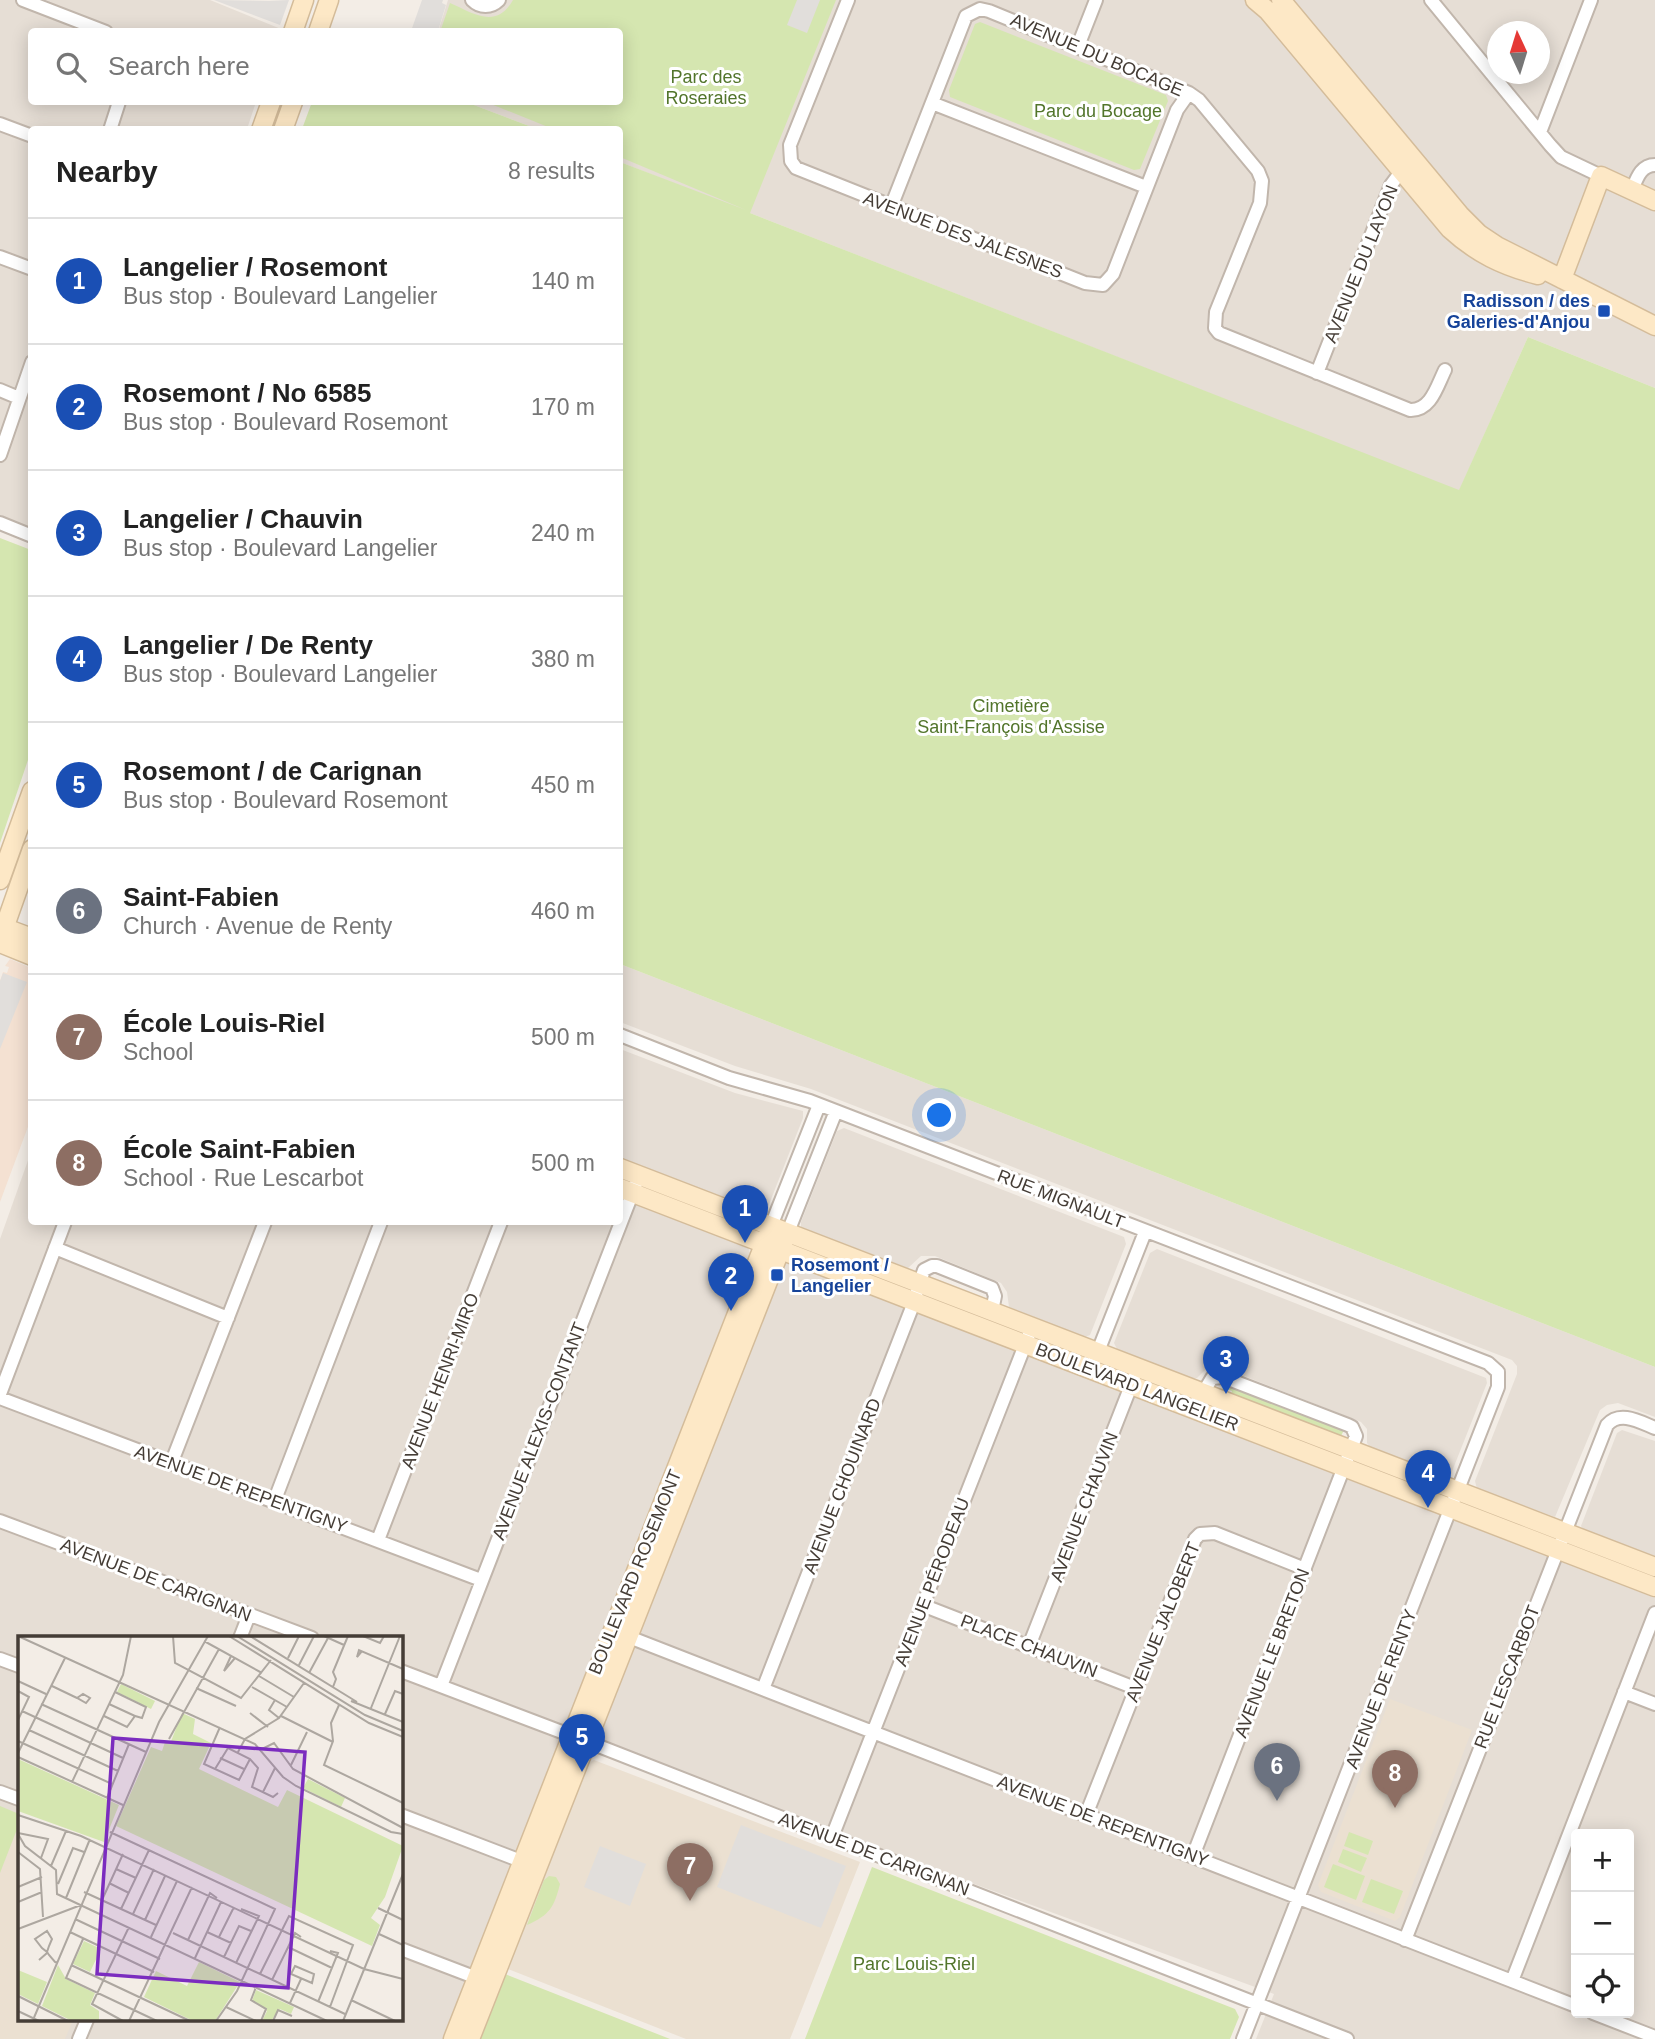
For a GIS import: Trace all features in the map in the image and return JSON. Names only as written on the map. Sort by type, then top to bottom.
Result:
[{"type":"main road","points":[[294,28],[304,0]]},
{"type":"main road","points":[[319,28],[329,0]]},
{"type":"main road","points":[[1271,3],[1407,165],[1479,234],[1655,326]]},
{"type":"main road","points":[[262,126],[270,105]]},
{"type":"main road","points":[[285,126],[292,105]]},
{"type":"main road","points":[[1562,279],[1601,176],[1655,201]]},
{"type":"main road","points":[[0,880],[28,805]]},
{"type":"main road","points":[[1,934],[28,860]]},
{"type":"main road","points":[[1,934],[28,937]]},
{"type":"main road","points":[[1,934],[28,953]]},
{"type":"main road","name":"BOULEVARD LANGELIER","points":[[630,1185],[780,1229],[1032,1326],[1094,1360],[1455,1500],[1557,1549],[1655,1587]]},
{"type":"main road","name":"BOULEVARD LANGELIER","points":[[630,1185],[773,1246],[1025,1344],[1094,1360]]},
{"type":"main road","name":"BOULEVARD ROSEMONT","points":[[453,2039],[484,1981],[531,1865],[780,1229]]},
{"type":"main road","name":"BOULEVARD ROSEMONT","points":[[579,1739],[629,1637],[773,1246]]},
{"type":"main road","name":"BOULEVARD LANGELIER","points":[[1135,1376],[1203,1393],[1349,1459]]},
{"type":"main road","name":"BOULEVARD LANGELIER","points":[[1455,1500],[1564,1532],[1655,1567]]},
{"type":"main road","name":"BOULEVARD ROSEMONT","points":[[470,2039],[484,1981]]},
{"type":"street","points":[[23,0],[96,28]]},
{"type":"street","points":[[472,0],[485,6],[491,6],[499,0]]},
{"type":"street","name":"AVENUE DES JALESNES","points":[[848,0],[790,145],[791,162],[804,173],[1085,283],[1103,285],[1113,274],[1177,110],[1189,93]]},
{"type":"street","points":[[1078,46],[1096,0]]},
{"type":"street","points":[[1431,0],[1561,157],[1601,176]]},
{"type":"street","points":[[1539,132],[1591,0]]},
{"type":"street","name":"AVENUE DU BOCAGE","points":[[891,207],[966,16],[981,9],[989,11],[1189,93],[1199,100],[1258,171],[1262,181],[1260,203],[1216,312],[1215,328],[1226,338],[1410,410],[1417,410],[1427,404],[1445,370]]},
{"type":"street","points":[[932,103],[1146,187]]},
{"type":"street","points":[[111,126],[119,105]]},
{"type":"street","points":[[0,124],[28,134]]},
{"type":"street","name":"AVENUE DU LAYON","points":[[1317,373],[1391,185],[1407,165]]},
{"type":"street","points":[[1632,190],[1642,170],[1649,165],[1655,165]]},
{"type":"street","points":[[0,257],[28,268]]},
{"type":"street","points":[[0,456],[28,373]]},
{"type":"street","points":[[0,390],[19,398]]},
{"type":"street","points":[[0,523],[28,534]]},
{"type":"street","name":"RUE MIGNAULT","points":[[623,1036],[729,1078],[836,1111],[1488,1363],[1498,1372]]},
{"type":"street","name":"BOULEVARD ROSEMONT","points":[[780,1229],[819,1105]]},
{"type":"street","name":"BOULEVARD ROSEMONT","points":[[780,1229],[836,1111]]},
{"type":"street","name":"AVENUE ALEXIS-CONTANT","points":[[623,1204],[630,1185]]},
{"type":"street","points":[[0,1396],[64,1225]]},
{"type":"street","points":[[171,1464],[264,1225]]},
{"type":"street","points":[[274,1502],[381,1225]]},
{"type":"street","name":"AVENUE HENRI-MIRO","points":[[378,1540],[500,1225]]},
{"type":"street","name":"AVENUE ALEXIS-CONTANT","points":[[441,1686],[615,1225]]},
{"type":"street","points":[[1094,1360],[1145,1232]]},
{"type":"street","points":[[55,1248],[228,1318]]},
{"type":"street","name":"AVENUE CHOUINARD","points":[[763,1689],[920,1283]]},
{"type":"street","name":"AVENUE PÉRODEAU","points":[[832,1837],[1032,1326]]},
{"type":"street","name":"AVENUE DE RENTY","points":[[1243,2039],[1455,1500],[1497,1387],[1498,1372]]},
{"type":"street","name":"AVENUE CHAUVIN","points":[[1029,1646],[1135,1376]]},
{"type":"street","name":"AVENUE DE REPENTIGNY","points":[[0,1396],[171,1464],[481,1580]]},
{"type":"street","name":"RUE LESCARBOT","points":[[1405,1940],[1607,1425],[1614,1418],[1626,1418],[1655,1429]]},
{"type":"street","name":"AVENUE LE BRETON","points":[[1193,1856],[1349,1459]]},
{"type":"street","name":"AVENUE DE CARIGNAN","points":[[0,1521],[307,1636]]},
{"type":"street","name":"AVENUE JALOBERT","points":[[1086,1815],[1192,1545],[1200,1534],[1215,1533],[1305,1569]]},
{"type":"street","name":"PLACE CHAUVIN","points":[[922,1605],[1135,1688]]},
{"type":"street","points":[[1512,1981],[1655,1614]]},
{"type":"street","points":[[241,1636],[249,1615]]},
{"type":"street","name":"AVENUE DE REPENTIGNY","points":[[629,1637],[1571,2004]]},
{"type":"street","points":[[0,1658],[18,1666]]},
{"type":"street","name":"AVENUE DE CARIGNAN","points":[[402,1671],[1347,2039]]},
{"type":"street","points":[[1624,1692],[1655,1704]]},
{"type":"street","points":[[0,1791],[18,1799]]},
{"type":"street","points":[[402,1815],[531,1865]]},
{"type":"street","points":[[402,1948],[484,1981]]},
{"type":"street","points":[[1606,2018],[1655,2037]]},
{"type":"street","points":[[79,2039],[86,2022]]},
{"type":"shaded area","points":[[0,0],[210,0],[279,28],[28,28],[28,105],[255,105],[248,126],[28,126],[28,527],[0,515]]},
{"type":"shaded area","points":[[214,0],[269,1],[289,0],[280,25]]},
{"type":"shaded area","points":[[422,0],[443,0],[442,3],[446,5],[439,28],[412,28]]},
{"type":"shaded area","points":[[448,0],[1655,0],[1655,388],[1528,337],[1459,491],[623,163],[623,126],[529,126],[474,105],[623,105],[623,28],[439,28]]},
{"type":"shaded area","points":[[797,0],[820,0],[807,33],[787,25]]},
{"type":"shaded area","points":[[10,959],[28,967],[28,1127],[0,1202],[0,981],[3,972],[7,973],[9,967],[5,966]]},
{"type":"shaded area","points":[[623,965],[1655,1367],[1655,1417],[1618,1403],[1607,1405],[1600,1410],[1555,1517],[1477,1489],[1475,1481],[1517,1374],[1517,1366],[1512,1360],[811,1089],[735,1066],[623,1023]]},
{"type":"shaded area","points":[[3,973],[27,982],[0,1049],[0,981]]},
{"type":"shaded area","points":[[623,1050],[735,1093],[803,1111],[803,1118],[766,1212],[623,1159]]},
{"type":"shaded area","points":[[844,1128],[1124,1237],[1126,1244],[1090,1335],[1085,1337],[1009,1307],[1007,1292],[1001,1283],[935,1256],[921,1256],[908,1268],[801,1227],[837,1131]]},
{"type":"shaded area","points":[[28,1160],[28,1225],[623,1225],[623,1198],[748,1246],[750,1253],[444,2039],[0,2039],[0,1239]]},
{"type":"shaded area","points":[[1157,1249],[1486,1378],[1487,1383],[1451,1474],[1444,1476],[1370,1447],[1367,1443],[1367,1429],[1361,1422],[1221,1367],[1208,1367],[1193,1379],[1117,1349],[1114,1343],[1150,1253]]},
{"type":"shaded area","points":[[789,1262],[1655,1598],[1655,2039],[1256,2039],[1274,1994],[587,1742],[784,1264]]},
{"type":"shaded area","points":[[1622,1430],[1655,1441],[1655,1557],[1581,1526],[1617,1433]]},
{"type":"shaded area","points":[[1390,1699],[1472,1730],[1400,1917],[1395,1921],[1321,1892],[1318,1885]]},
{"type":"shaded area","points":[[594,1760],[860,1862],[790,2039],[686,2039],[508,1969],[589,1763]]},
{"type":"shaded area","points":[[741,1825],[846,1866],[821,1928],[717,1887]]},
{"type":"shaded area","points":[[18,1827],[18,2022],[72,2022],[65,2039],[0,2039],[0,1873]]},
{"type":"shaded area","points":[[600,1846],[646,1864],[630,1906],[584,1887]]},
{"type":"green space","name":"Cimetière Saint-François d'Assise","points":[[513,0],[836,0],[750,213],[1459,490],[1528,337],[1655,388],[1655,1367],[623,965],[623,163],[746,210],[623,158],[623,126],[546,126],[493,105],[623,105],[623,28],[441,28],[450,3],[476,14],[492,17],[506,9]]},
{"type":"green space","name":"Parc du Bocage","points":[[980,22],[1166,95],[1168,101],[1140,169],[1134,170],[950,97],[949,90],[975,24]]},
{"type":"green space","points":[[311,105],[474,105],[529,126],[303,126]]},
{"type":"green space","points":[[0,538],[28,549],[28,760],[0,843]]},
{"type":"green space","points":[[1224,1383],[1344,1430],[1341,1436],[1231,1394],[1232,1391],[1222,1390]]},
{"type":"green space","points":[[0,1806],[18,1814],[18,1827],[0,1873]]},
{"type":"green space","points":[[1349,1832],[1373,1841],[1368,1855],[1344,1846]]},
{"type":"green space","points":[[1343,1849],[1367,1858],[1361,1872],[1338,1862]]},
{"type":"green space","points":[[1333,1864],[1365,1876],[1356,1900],[1324,1887]]},
{"type":"green space","name":"Parc Louis-Riel","points":[[872,1867],[1235,2009],[1239,2017],[1230,2039],[805,2039]]},
{"type":"green space","points":[[549,1876],[556,1877],[560,1884],[556,1899],[546,1914],[527,1925],[544,1880]]},
{"type":"green space","points":[[1371,1879],[1403,1891],[1394,1914],[1362,1902]]},
{"type":"green space","points":[[505,1974],[670,2039],[480,2039]]},
{"type":"place","name":"Radisson / des Galeries-d'Anjou","points":[[1604,311]]},
{"type":"place","name":"Langelier / Rosemont","points":[[745,1243]]},
{"type":"place","name":"Rosemont / Langelier","points":[[777,1275]]},
{"type":"place","name":"Rosemont / No 6585","points":[[731,1311]]},
{"type":"place","name":"Langelier / Chauvin","points":[[1226,1394]]},
{"type":"place","name":"Langelier / De Renty","points":[[1428,1508]]},
{"type":"place","name":"Rosemont / de Carignan","points":[[582,1772]]},
{"type":"place","name":"Saint-Fabien","points":[[1277,1801]]},
{"type":"place","name":"École Saint-Fabien","points":[[1395,1808]]},
{"type":"place","name":"École Louis-Riel","points":[[690,1901]]},
{"type":"park label","name":"Parc des Roseraies","points":[[706,87]]}]
